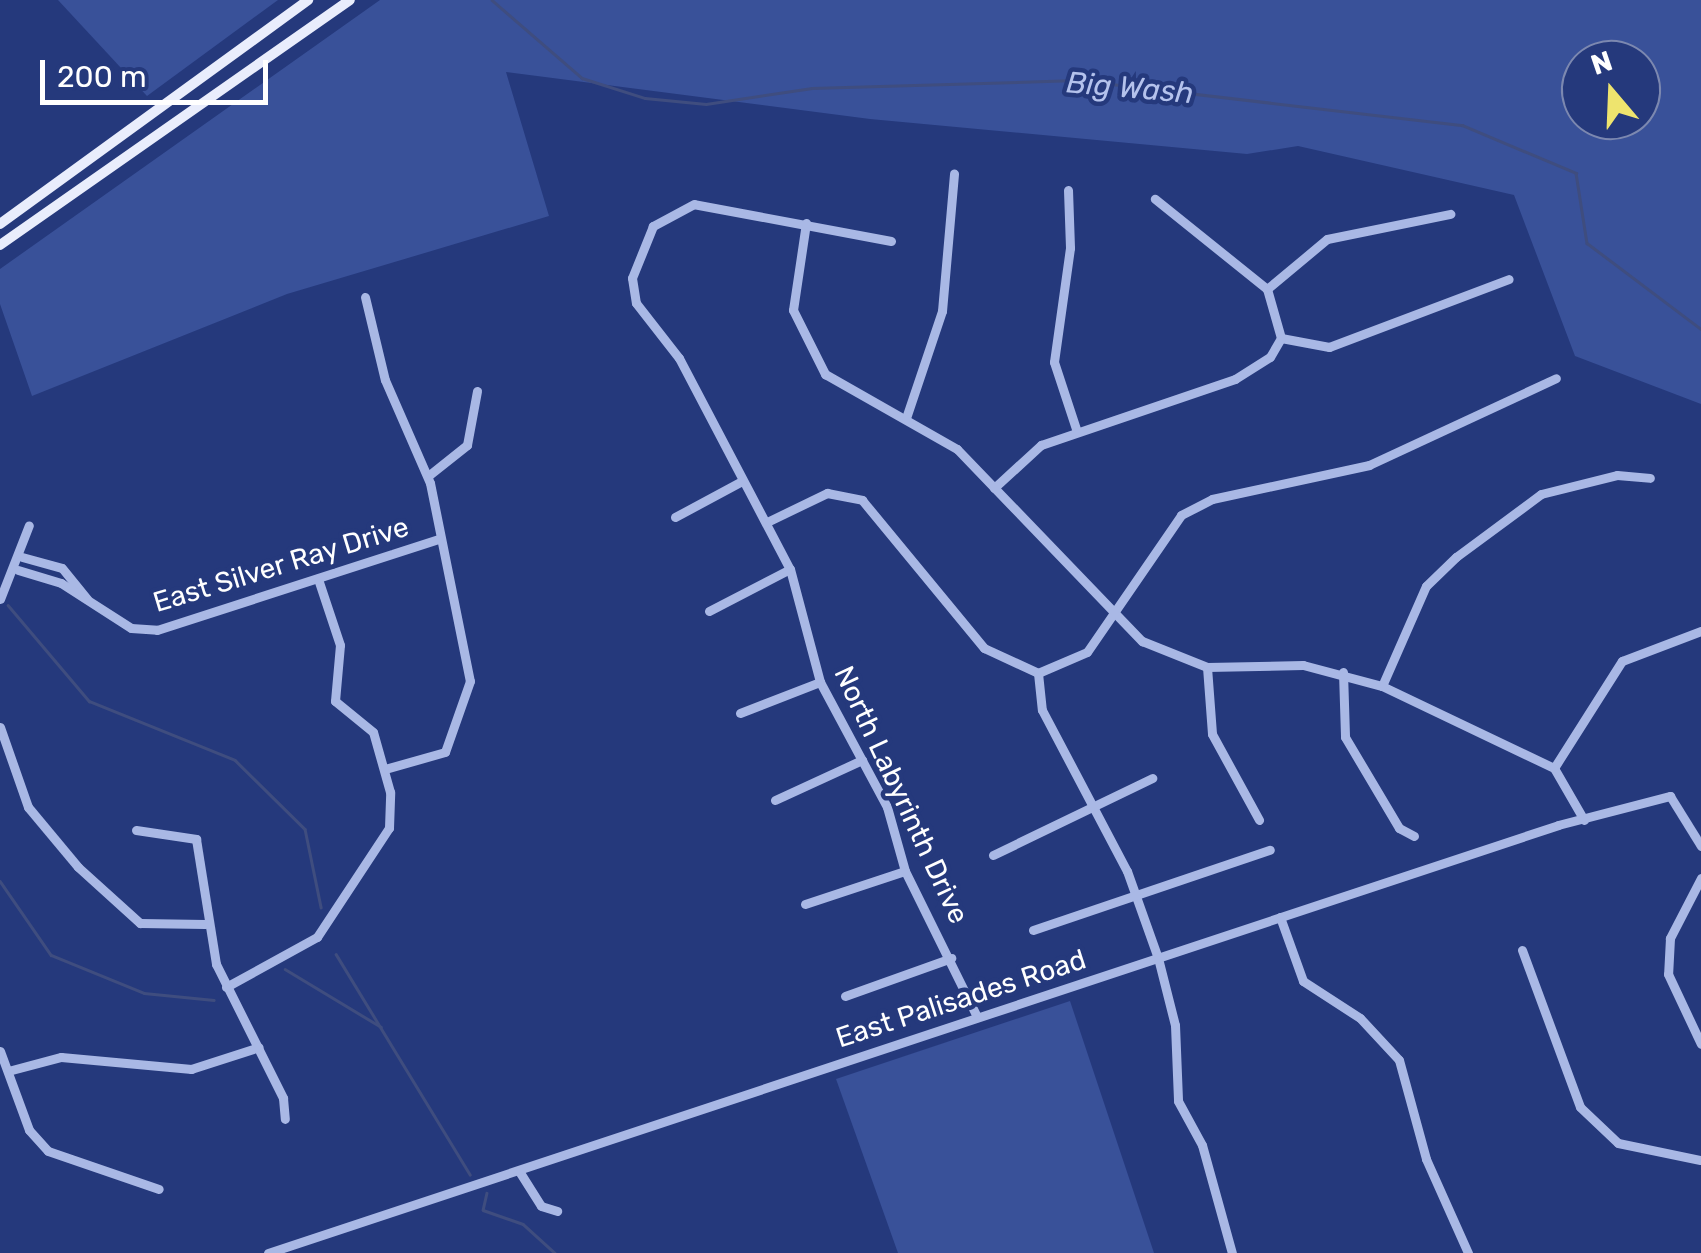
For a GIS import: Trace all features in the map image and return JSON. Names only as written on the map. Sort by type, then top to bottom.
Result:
[{"type":"main road","points":[[0,224],[308,0]]},
{"type":"main road","points":[[0,245],[350,0]]},
{"type":"street","points":[[906,418],[942,312],[954,174]]},
{"type":"street","points":[[1068,190],[1070,248],[1054,362],[1076,429]]},
{"type":"street","points":[[1155,200],[1267,289],[1281,338]]},
{"type":"street","name":"North Labyrinth Drive","points":[[892,241],[694,204],[653,226],[637,252],[636,303],[679,358],[790,569],[820,682],[862,760],[905,871],[952,958],[976,1017]]},
{"type":"street","points":[[1267,289],[1327,239],[1450,214]]},
{"type":"street","points":[[806,223],[793,310],[804,344],[848,396],[906,418],[957,449],[1142,641],[1207,667],[1344,672],[1382,686],[1554,768],[1584,820]]},
{"type":"street","points":[[1281,338],[1329,348],[1496,291],[1509,278]]},
{"type":"street","points":[[365,297],[380,365],[428,476],[438,539],[469,667],[468,701],[446,752],[385,768]]},
{"type":"street","points":[[994,488],[1041,445],[1076,429],[1246,374],[1281,338]]},
{"type":"street","points":[[766,522],[828,493],[862,500],[984,648],[1038,673],[1087,652],[1181,514],[1212,499],[1369,465],[1556,378]]},
{"type":"street","points":[[428,476],[467,444],[477,390]]},
{"type":"street","points":[[1382,686],[1426,586],[1456,557],[1541,494],[1617,476],[1650,478]]},
{"type":"street","points":[[675,518],[742,482]]},
{"type":"street","points":[[0,599],[18,570],[29,525]]},
{"type":"street","name":"East Silver Ray Drive","points":[[18,570],[87,599],[131,628],[157,630],[438,539]]},
{"type":"street","name":"East Silver Ray Drive","points":[[22,557],[62,568],[87,599]]},
{"type":"street","points":[[709,611],[790,569]]},
{"type":"street","points":[[226,988],[300,952],[335,916],[389,828],[385,768],[372,732],[335,701],[340,645],[318,579]]},
{"type":"street","points":[[1554,768],[1622,661],[1701,631]]},
{"type":"street","points":[[1207,667],[1212,734],[1258,820]]},
{"type":"street","points":[[1344,672],[1344,738],[1398,828],[1414,836]]},
{"type":"street","points":[[1038,673],[1042,710],[1136,895],[1158,958],[1175,1025],[1178,1101],[1202,1146],[1232,1253]]},
{"type":"street","points":[[740,713],[820,682]]},
{"type":"street","points":[[1,733],[46,832],[129,915],[170,930],[205,924]]},
{"type":"street","points":[[775,800],[862,760]]},
{"type":"street","points":[[993,855],[1152,778]]},
{"type":"street","name":"East Palisades Road","points":[[268,1253],[1280,916],[1584,820],[1670,796],[1701,846]]},
{"type":"street","points":[[136,830],[196,839],[205,924],[226,988],[259,1047],[284,1119]]},
{"type":"street","points":[[1033,930],[1270,850]]},
{"type":"street","points":[[805,904],[905,871]]},
{"type":"street","points":[[1701,878],[1670,938],[1668,974],[1701,1044]]},
{"type":"street","points":[[1280,916],[1303,981],[1386,1039],[1399,1060],[1426,1159],[1468,1253]]},
{"type":"street","points":[[1522,950],[1580,1107],[1618,1142],[1700,1157],[1701,1172]]},
{"type":"street","points":[[845,996],[952,958]]},
{"type":"street","points":[[8,1071],[60,1057],[191,1069],[259,1047]]},
{"type":"street","points":[[0,1051],[29,1130],[48,1151],[159,1189]]},
{"type":"street","points":[[519,1171],[541,1206],[557,1212]]},
{"type":"shaded area","points":[[58,0],[278,0],[147,96]]},
{"type":"shaded area","points":[[380,0],[1701,0],[1701,404],[1575,356],[1514,195],[1298,146],[1247,154],[870,119],[506,72],[549,216],[287,294],[32,396],[0,304],[0,269]]},
{"type":"shaded area","points":[[1070,1001],[1154,1253],[898,1253],[836,1079]]},
{"type":"waterway","name":"Big Wash","points":[[492,0],[582,78],[645,98],[706,104],[812,88],[1077,80],[1462,125],[1576,173],[1587,243],[1701,329]]},
{"type":"waterway","points":[[8,605],[89,701],[235,760],[305,829],[321,907]]},
{"type":"waterway","points":[[0,881],[51,955],[144,993],[214,1000]]},
{"type":"waterway","points":[[336,954],[470,1174]]},
{"type":"waterway","points":[[285,969],[381,1027]]},
{"type":"waterway","points":[[487,1193],[483,1210],[523,1224],[555,1253]]}]
